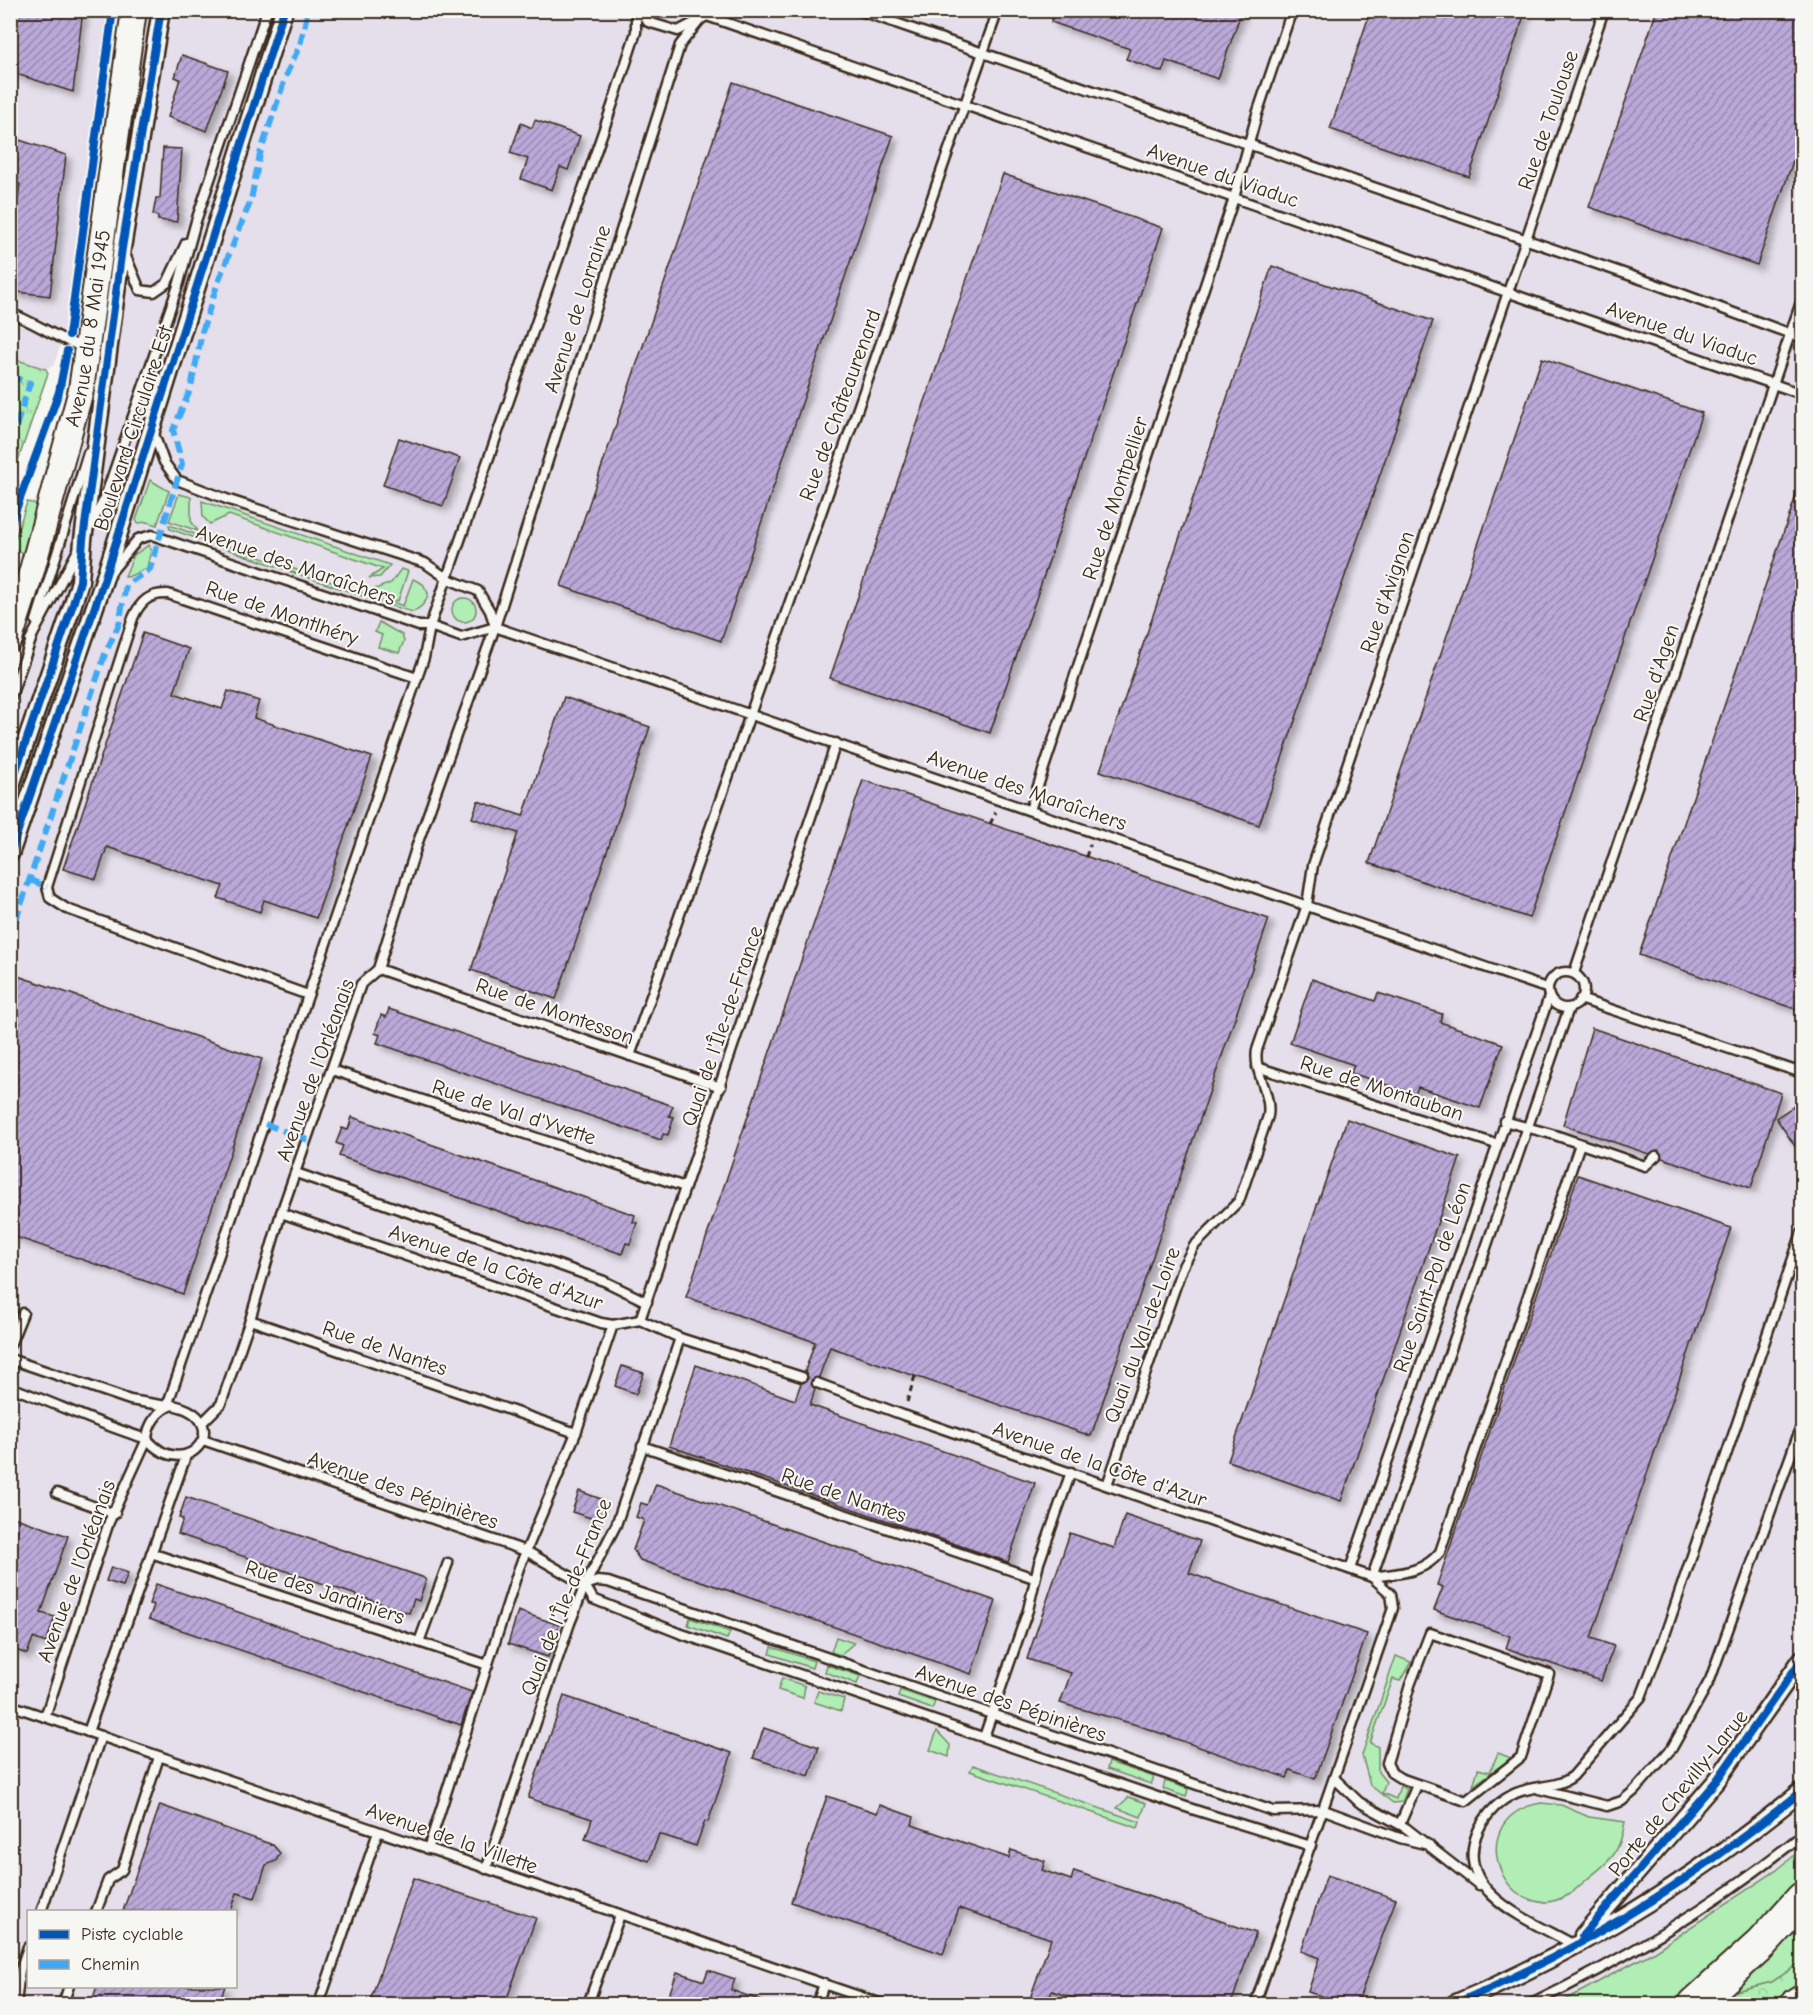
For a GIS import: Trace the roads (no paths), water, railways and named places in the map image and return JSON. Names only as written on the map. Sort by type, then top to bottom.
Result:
[{"type":"highway","points":[[1695,2004],[1761,1944],[1803,1899]]},
{"type":"highway","points":[[1797,2004],[1803,2001]]},
{"type":"main road","name":"Avenue du 8 Mai 1945","points":[[20,639],[32,570],[81,390],[135,10]]},
{"type":"street","points":[[10,788],[80,581],[83,540],[122,248],[161,10]]},
{"type":"street","name":"Boulevard Circulaire Est","points":[[10,854],[104,580],[284,10]]},
{"type":"street","name":"Porte de Chevilly-Larue","points":[[1574,1946],[1717,1780],[1803,1659]]},
{"type":"street","points":[[1454,2004],[1574,1946],[1661,1895],[1726,1850],[1803,1791]]},
{"type":"lane","points":[[20,639],[83,540],[104,500],[179,283],[196,221],[267,10]]},
{"type":"lane","points":[[637,10],[648,22],[678,31],[707,13]]},
{"type":"lane","name":"Avenue de Lorraine","points":[[168,1406],[417,678],[430,626],[612,106],[636,32],[637,10]]},
{"type":"lane","name":"Avenue du Viaduc","points":[[858,10],[1803,338]]},
{"type":"lane","name":"Rue de Châteaurenard","points":[[630,1056],[998,10]]},
{"type":"lane","name":"Rue de Montpellier","points":[[1030,810],[1234,198],[1248,144],[1293,10]]},
{"type":"lane","name":"Rue de Toulouse","points":[[1508,292],[1604,10]]},
{"type":"lane","name":"Avenue de Lorraine","points":[[495,627],[680,45],[707,13]]},
{"type":"lane","name":"Avenue du Viaduc","points":[[707,13],[964,106],[1803,393]]},
{"type":"lane","points":[[122,248],[135,283],[140,290],[154,292],[167,283],[196,221]]},
{"type":"lane","name":"Rue d'Avignon","points":[[1307,905],[1313,866],[1508,292]]},
{"type":"lane","name":"Rue d'Agen","points":[[1574,973],[1803,299]]},
{"type":"lane","points":[[10,313],[28,319],[62,340],[87,349]]},
{"type":"lane","points":[[10,699],[20,639],[99,418]]},
{"type":"lane","name":"Avenue des Maraîchers","points":[[152,429],[164,462],[177,480],[229,500],[425,563],[448,579],[478,591],[490,611],[495,627]]},
{"type":"lane","name":"Avenue des Maraîchers","points":[[104,580],[138,539],[152,535],[409,622],[430,626],[461,637],[495,627],[1546,988]]},
{"type":"lane","name":"Rue de Montlhéry","points":[[308,995],[67,909],[50,898],[47,887],[138,607],[149,597],[168,594],[417,678]]},
{"type":"lane","name":"Avenue de l'Orléanais","points":[[202,1423],[221,1404],[250,1320],[282,1213],[361,984],[378,969],[422,832],[495,627]]},
{"type":"lane","name":"Quai de l'Île-de-France","points":[[640,1320],[836,743]]},
{"type":"lane","name":"Quai du Val-de-Loire","points":[[1107,1485],[1182,1268],[1194,1246],[1239,1201],[1269,1113],[1269,1102],[1257,1067],[1257,1050],[1307,905]]},
{"type":"lane","name":"Rue de Montesson","points":[[378,969],[721,1087]]},
{"type":"lane","points":[[1562,972],[1574,973],[1583,984],[1580,999],[1576,1005],[1569,1008],[1556,1005],[1549,997],[1546,988],[1550,980],[1562,972]]},
{"type":"lane","name":"Rue Saint-Pol de Léon","points":[[1350,1569],[1549,997]]},
{"type":"lane","points":[[1580,999],[1803,1073]]},
{"type":"lane","name":"Rue Saint-Pol de Léon","points":[[1372,1577],[1569,1008]]},
{"type":"lane","name":"Rue de Montauban","points":[[1257,1067],[1496,1144]]},
{"type":"lane","name":"Rue de Val d'Yvette","points":[[332,1070],[685,1187]]},
{"type":"lane","points":[[1504,1121],[1645,1166],[1656,1156]]},
{"type":"lane","points":[[1372,1577],[1419,1570],[1432,1562],[1440,1552],[1580,1144]]},
{"type":"lane","name":"Avenue de la Côte d'Azur","points":[[296,1173],[604,1281],[647,1302]]},
{"type":"lane","name":"Avenue de la Côte d'Azur","points":[[282,1213],[613,1325],[640,1320]]},
{"type":"lane","points":[[1488,1893],[1474,1869],[1473,1854],[1478,1830],[1504,1799],[1533,1787],[1567,1780],[1641,1697],[1667,1629],[1803,1233]]},
{"type":"lane","points":[[10,1345],[23,1313]]},
{"type":"lane","name":"Rue de Nantes","points":[[250,1320],[576,1433]]},
{"type":"lane","points":[[640,1320],[680,1338],[802,1377]]},
{"type":"lane","points":[[428,1849],[526,1551],[576,1433],[613,1325]]},
{"type":"lane","name":"Quai de l'Île-de-France","points":[[486,1869],[585,1585],[616,1525],[680,1338]]},
{"type":"lane","points":[[10,1359],[130,1400],[187,1408],[194,1412],[202,1423],[203,1440],[200,1447],[186,1456],[170,1455],[147,1438],[90,1421],[48,1401],[10,1388]]},
{"type":"lane","name":"Avenue de la Côte d'Azur","points":[[817,1383],[903,1415],[1372,1577]]},
{"type":"lane","points":[[147,1438],[153,1419],[168,1406]]},
{"type":"lane","points":[[1533,1787],[1607,1806],[1622,1801],[1634,1791],[1672,1748],[1710,1680],[1803,1424]]},
{"type":"lane","name":"Avenue de l'Orléanais","points":[[45,1717],[109,1522],[115,1514],[135,1460],[147,1438]]},
{"type":"lane","name":"Avenue des Pépinières","points":[[203,1440],[526,1551],[585,1585],[593,1599],[679,1633],[1311,1846]]},
{"type":"lane","name":"Rue de Nantes","points":[[642,1446],[1034,1578]]},
{"type":"lane","points":[[88,1732],[186,1456]]},
{"type":"lane","points":[[984,1737],[1028,1610],[1034,1578],[1071,1472]]},
{"type":"lane","points":[[57,1493],[115,1514]]},
{"type":"lane","name":"Rue des Jardiniers","points":[[151,1553],[488,1665]]},
{"type":"lane","points":[[419,1642],[448,1563]]},
{"type":"lane","points":[[1255,2004],[1393,1608],[1391,1594],[1372,1577]]},
{"type":"lane","name":"Avenue des Pépinières","points":[[585,1585],[597,1581],[608,1582],[1273,1811],[1324,1810],[1400,1838],[1429,1845]]},
{"type":"lane","points":[[1430,1634],[1550,1674],[1518,1761],[1466,1801],[1417,1785],[1392,1773],[1387,1763],[1410,1685],[1430,1634]]},
{"type":"lane","name":"Avenue de la Villette","points":[[10,1705],[882,2004]]},
{"type":"lane","points":[[41,1910],[101,1736]]},
{"type":"lane","points":[[96,1910],[108,1880],[122,1870],[159,1757]]},
{"type":"lane","points":[[1335,1779],[1359,1802],[1400,1824],[1488,1893],[1574,1946]]},
{"type":"lane","points":[[1400,1824],[1417,1785]]},
{"type":"lane","points":[[319,2004],[378,1832]]},
{"type":"lane","points":[[1531,2004],[1603,1970],[1714,1900],[1803,1835]]},
{"type":"lane","points":[[588,2004],[620,1915]]},
{"type":"lane","points":[[16,2004],[20,1970],[27,1950]]},
{"type":"lane","points":[[817,2004],[824,1984]]},
{"type":"lane","points":[[63,2004],[68,1988]]}]
